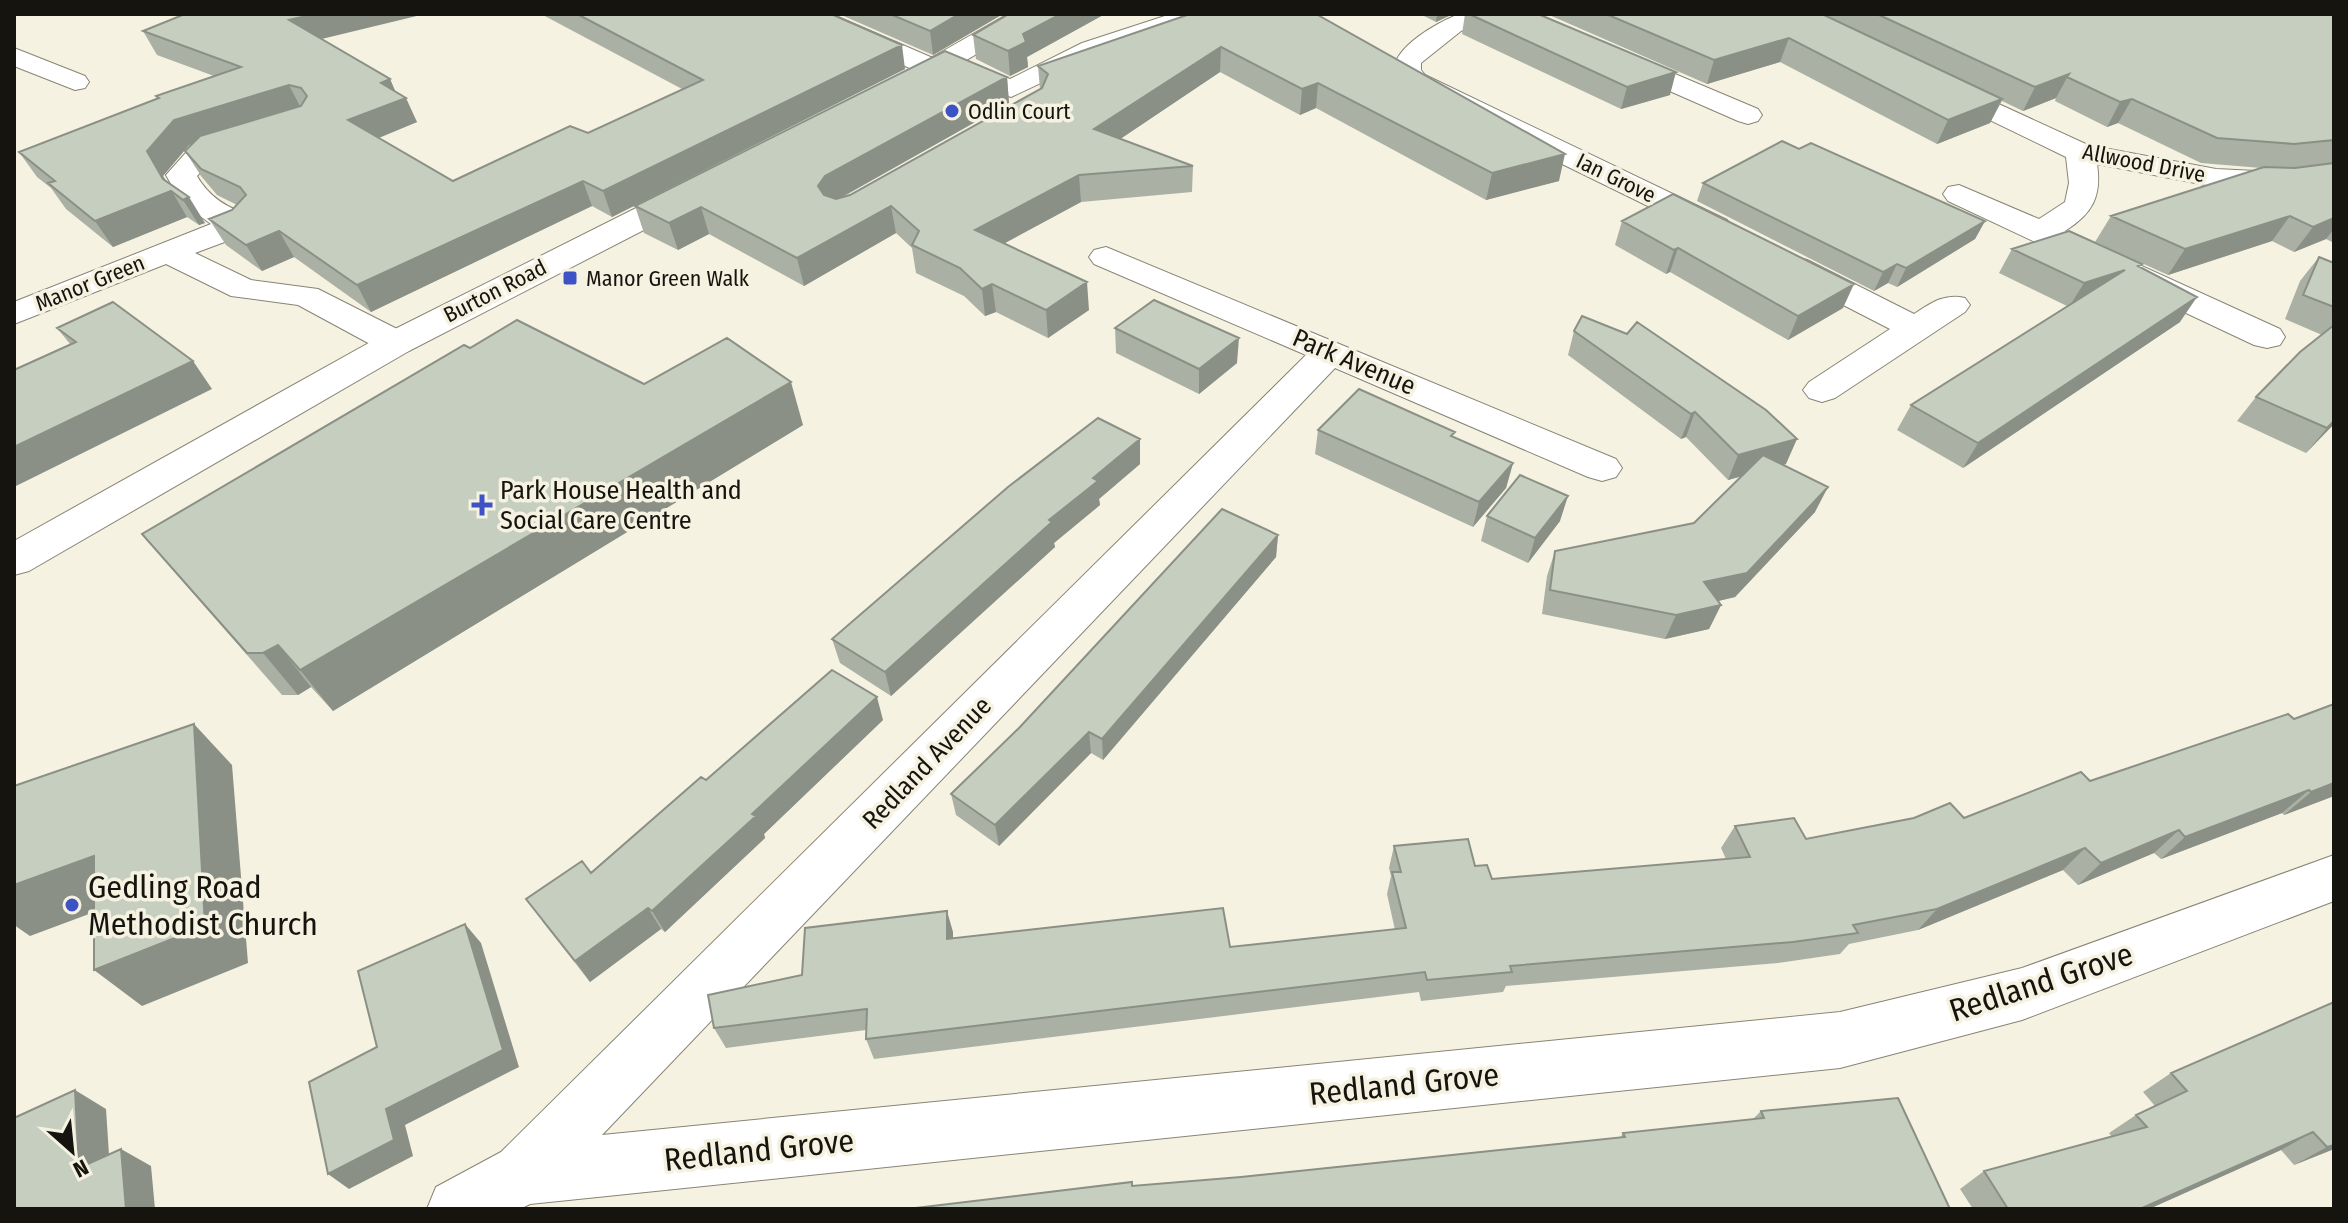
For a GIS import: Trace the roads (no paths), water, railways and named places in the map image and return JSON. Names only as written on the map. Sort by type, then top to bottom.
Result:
[{"type":"street","points":[[810,14],[941,66],[1012,103],[1091,49],[1196,14]]},
{"type":"street","points":[[879,97],[941,66],[1027,14]]},
{"type":"street","name":"Ian Grove","points":[[1482,14],[1452,26],[1408,60],[1407,71],[1415,81],[1915,328]]},
{"type":"street","points":[[1591,46],[1748,115]]},
{"type":"street","points":[[14,56],[75,82]]},
{"type":"street","name":"Allwood Drive","points":[[1922,76],[2080,152],[2216,178],[2277,181],[2334,174]]},
{"type":"street","points":[[167,252],[239,225],[192,195],[181,175],[202,153],[273,131]]},
{"type":"street","points":[[2042,231],[2077,211],[2086,186],[2080,152]]},
{"type":"street","name":"Burton Road","points":[[14,560],[396,343],[726,175]]},
{"type":"street","points":[[1959,194],[2267,337]]},
{"type":"street","points":[[167,252],[243,289],[306,296],[396,343]]},
{"type":"street","name":"Manor Green","points":[[14,314],[167,252]]},
{"type":"street","name":"Park Avenue","points":[[1106,257],[1602,468]]},
{"type":"street","points":[[1822,390],[1953,305]]},
{"type":"street","name":"Redland Avenue","points":[[523,1174],[1330,352]]},
{"type":"street","name":"Redland Grove","points":[[458,1209],[523,1174],[1840,1040],[2022,994],[2334,878]]},
{"type":"place","name":"Odlin Court","points":[[952,111]]},
{"type":"place","name":"Manor Green Walk","points":[[570,278]]},
{"type":"place","name":"Park House Health and Social Care Centre","points":[[482,505]]},
{"type":"place","name":"Gedling Road Methodist Church","points":[[72,905]]}]
